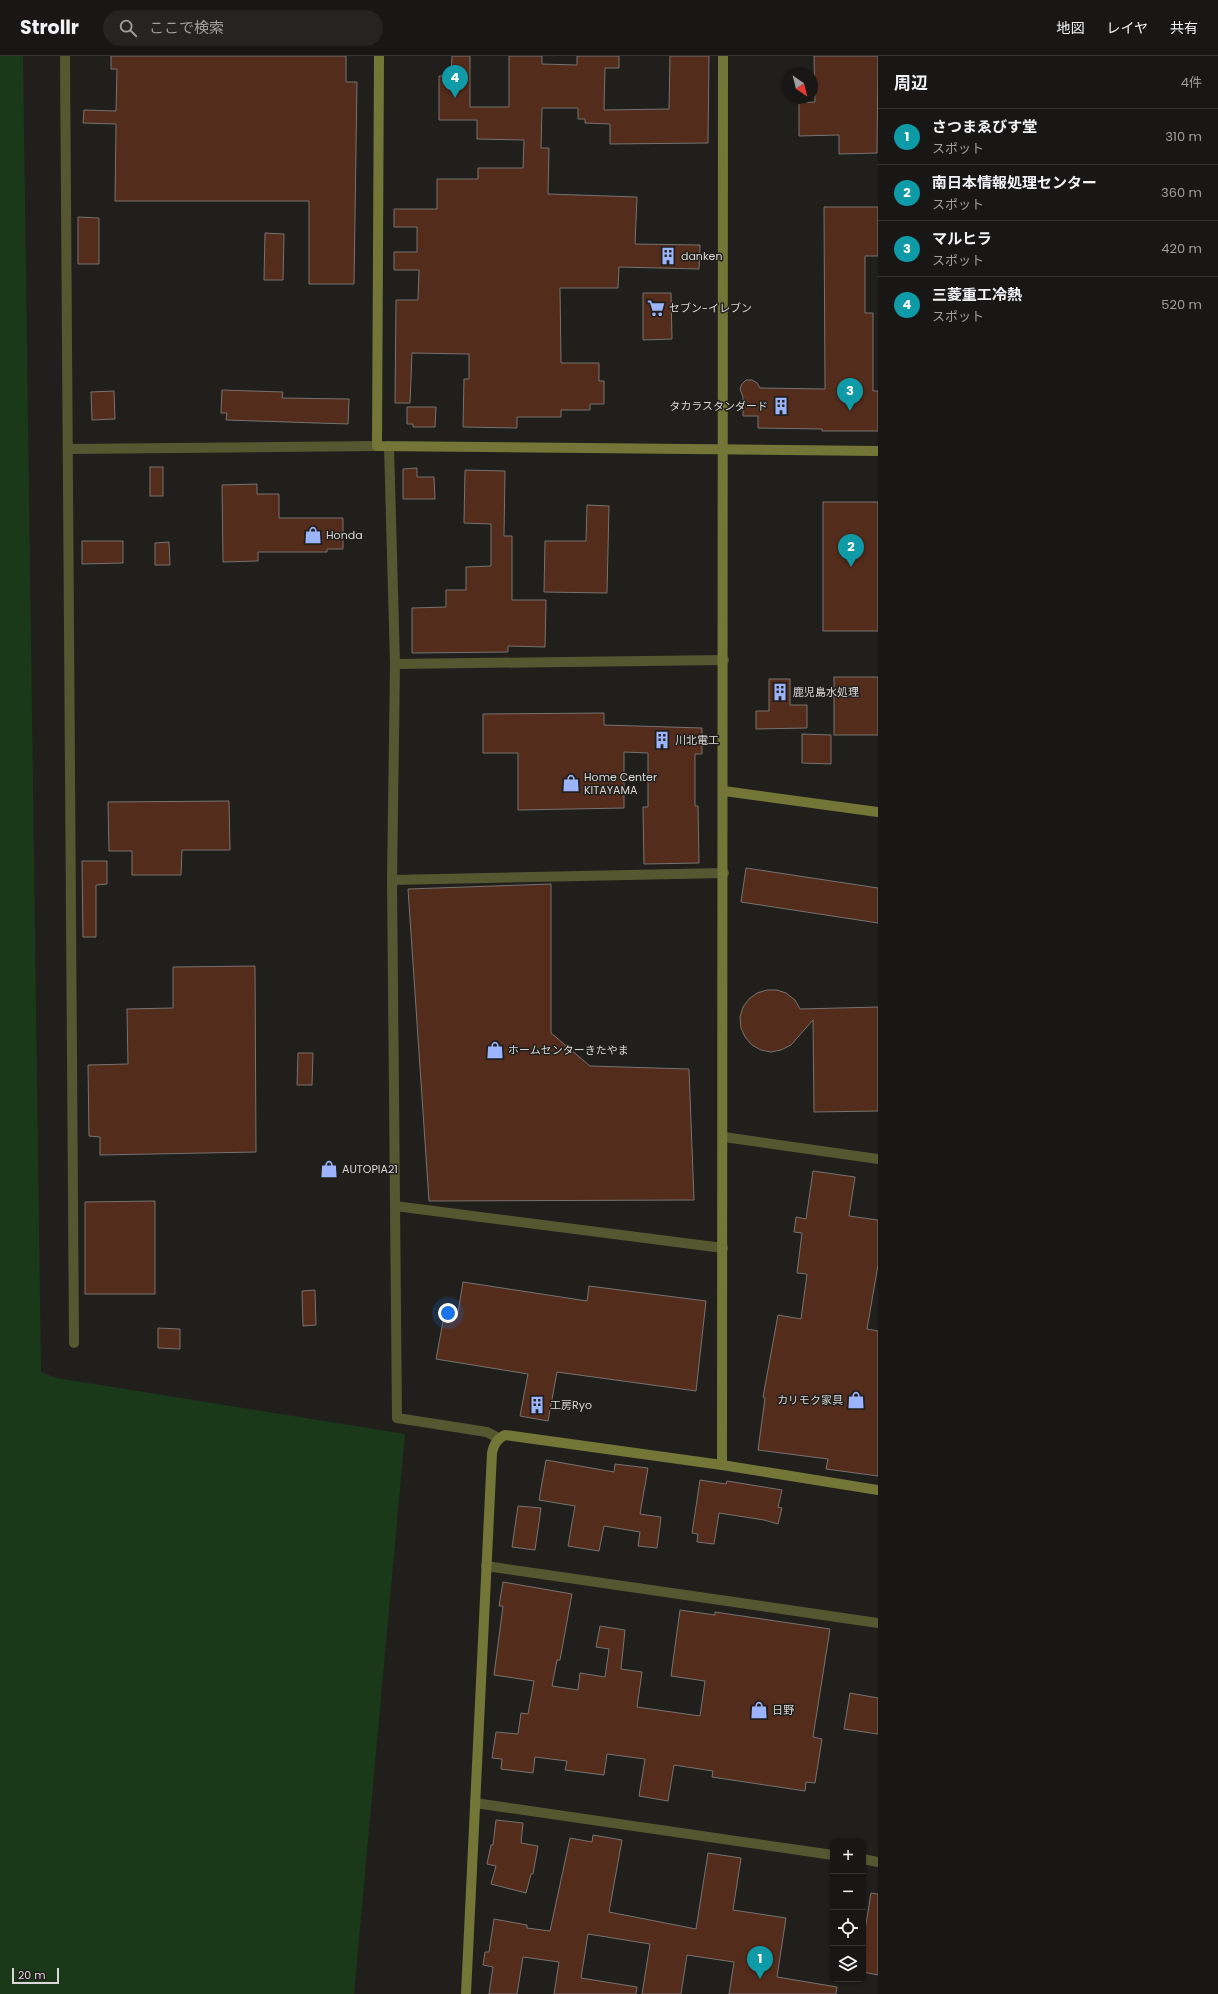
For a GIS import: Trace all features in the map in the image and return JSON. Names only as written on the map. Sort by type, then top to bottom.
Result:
[{"type":"street","points":[[65,56],[74,1343]]},
{"type":"street","points":[[378,446],[379,56]]},
{"type":"street","points":[[722,1465],[724,1137],[723,56]]},
{"type":"street","points":[[68,449],[388,446],[878,451]]},
{"type":"street","points":[[388,446],[396,664],[392,880],[397,1418],[487,1432],[498,1438]]},
{"type":"street","points":[[396,664],[724,660]]},
{"type":"street","points":[[724,791],[878,812]]},
{"type":"street","points":[[392,880],[724,873]]},
{"type":"street","points":[[724,1137],[878,1159]]},
{"type":"street","points":[[395,1206],[723,1248]]},
{"type":"street","points":[[466,1994],[492,1453],[493,1446],[498,1438],[505,1435],[722,1465],[878,1490]]},
{"type":"street","points":[[486,1566],[878,1623]]},
{"type":"street","points":[[475,1802],[830,1855]]},
{"type":"street","points":[[866,1860],[878,1862]]},
{"type":"shaded area","points":[[0,56],[23,56],[41,1372],[56,1378],[405,1434],[354,1994],[0,1994]]},
{"type":"building","points":[[111,56],[346,56],[346,82],[357,82],[354,284],[309,284],[309,201],[115,201],[116,124],[83,123],[84,110],[116,111],[117,69],[111,69]]},
{"type":"building","points":[[452,56],[470,56],[470,107],[509,107],[509,56],[542,56],[542,64],[577,65],[577,56],[619,56],[619,68],[605,68],[604,110],[669,109],[670,56],[709,56],[708,143],[610,144],[610,124],[585,123],[585,119],[578,119],[578,108],[542,108],[541,148],[549,148],[548,194],[637,197],[635,244],[700,245],[699,269],[619,267],[618,288],[560,288],[561,363],[599,363],[599,381],[604,381],[604,404],[590,404],[590,410],[561,410],[561,417],[517,417],[517,428],[463,427],[464,379],[469,379],[469,354],[412,353],[410,403],[395,403],[396,300],[418,300],[419,270],[394,270],[394,252],[417,252],[417,227],[394,227],[394,209],[437,209],[437,179],[478,179],[478,168],[523,168],[524,140],[477,139],[477,120],[439,120],[439,76],[451,76]]},
{"type":"building","points":[[814,56],[878,56],[877,153],[839,154],[839,135],[799,136],[799,104],[818,104],[818,68],[814,68]]},
{"type":"building","points":[[824,207],[878,207],[878,256],[865,256],[865,313],[873,313],[873,391],[878,391],[878,431],[822,431],[822,429],[758,428],[758,416],[743,416],[743,397],[740,389],[746,380],[752,380],[757,383],[760,388],[825,389]]},
{"type":"building","points":[[78,217],[99,218],[99,264],[78,264]]},
{"type":"building","points":[[265,233],[284,234],[283,280],[264,280]]},
{"type":"building","points":[[643,293],[671,293],[672,339],[643,340]]},
{"type":"building","points":[[222,390],[283,392],[282,398],[349,399],[348,424],[226,420],[227,413],[221,413]]},
{"type":"building","points":[[114,391],[115,419],[92,420],[91,392]]},
{"type":"building","points":[[407,407],[436,407],[435,427],[413,427],[413,424],[407,424]]},
{"type":"building","points":[[150,467],[163,467],[163,496],[150,496]]},
{"type":"building","points":[[417,468],[417,477],[434,477],[435,499],[403,499],[403,469]]},
{"type":"building","points":[[465,470],[505,471],[504,536],[512,536],[512,600],[546,600],[545,647],[508,646],[508,652],[412,653],[412,608],[446,607],[446,590],[466,590],[466,567],[491,566],[491,524],[464,523]]},
{"type":"building","points":[[257,484],[257,494],[279,494],[279,518],[343,518],[343,549],[327,549],[327,552],[258,552],[258,561],[223,562],[222,485]]},
{"type":"building","points":[[823,502],[878,502],[878,631],[823,631]]},
{"type":"building","points":[[587,505],[609,506],[607,593],[544,592],[545,541],[586,541]]},
{"type":"building","points":[[82,541],[123,541],[123,563],[82,564]]},
{"type":"building","points":[[169,542],[170,565],[155,565],[155,543]]},
{"type":"building","points":[[834,677],[878,677],[878,735],[834,735]]},
{"type":"building","name":"鹿児島水処理","points":[[769,679],[790,679],[790,705],[807,705],[807,728],[756,729],[756,711],[769,711]]},
{"type":"building","points":[[604,713],[604,725],[702,728],[702,754],[695,754],[695,806],[698,806],[699,863],[644,864],[643,807],[648,807],[648,753],[624,752],[624,808],[518,810],[518,753],[483,753],[483,714]]},
{"type":"building","points":[[802,734],[831,735],[831,764],[802,763]]},
{"type":"building","points":[[229,801],[230,850],[182,850],[181,875],[132,875],[132,851],[109,851],[108,802]]},
{"type":"building","points":[[82,861],[107,861],[107,884],[96,885],[96,937],[83,937]]},
{"type":"building","points":[[746,868],[878,888],[878,923],[741,902]]},
{"type":"building","name":"ホームセンターきたやま","points":[[551,884],[551,1033],[590,1066],[689,1069],[694,1200],[429,1201],[408,889]]},
{"type":"building","points":[[255,966],[256,1152],[100,1155],[100,1137],[89,1136],[88,1065],[128,1064],[127,1009],[173,1008],[173,967]]},
{"type":"building","points":[[767,990],[777,990],[786,993],[795,1000],[800,1009],[878,1007],[878,1111],[814,1112],[813,1020],[791,1045],[781,1050],[771,1052],[761,1050],[752,1045],[745,1037],[741,1028],[740,1017],[743,1007],[749,999],[757,993]]},
{"type":"building","points":[[298,1053],[313,1053],[312,1085],[297,1085]]},
{"type":"building","points":[[813,1171],[855,1177],[849,1216],[878,1220],[878,1265],[867,1329],[878,1331],[878,1476],[826,1469],[828,1459],[758,1450],[765,1398],[763,1397],[778,1315],[801,1319],[807,1274],[797,1273],[802,1233],[794,1232],[796,1217],[806,1219]]},
{"type":"building","points":[[155,1201],[155,1294],[85,1294],[85,1202]]},
{"type":"building","points":[[463,1282],[587,1301],[589,1286],[706,1301],[696,1391],[557,1372],[548,1421],[520,1416],[528,1374],[436,1359],[444,1316],[457,1318]]},
{"type":"building","points":[[315,1290],[316,1325],[303,1326],[302,1291]]},
{"type":"building","points":[[158,1328],[180,1329],[180,1349],[158,1348]]},
{"type":"building","points":[[546,1460],[614,1472],[615,1464],[648,1468],[640,1514],[661,1517],[657,1548],[638,1546],[640,1532],[604,1526],[599,1551],[568,1546],[575,1506],[539,1500]]},
{"type":"building","points":[[700,1480],[726,1484],[727,1481],[782,1490],[778,1507],[782,1508],[778,1524],[764,1520],[719,1513],[714,1544],[697,1542],[698,1534],[692,1533]]},
{"type":"building","points":[[518,1506],[541,1508],[535,1550],[512,1547]]},
{"type":"building","name":"日野","points":[[503,1582],[572,1594],[560,1660],[557,1660],[552,1686],[578,1690],[580,1673],[605,1677],[609,1649],[596,1647],[600,1626],[625,1630],[621,1669],[642,1672],[637,1707],[700,1716],[705,1681],[671,1676],[680,1610],[715,1615],[715,1612],[830,1629],[813,1737],[822,1739],[815,1783],[806,1782],[805,1791],[712,1777],[713,1771],[674,1765],[668,1801],[639,1796],[645,1759],[607,1754],[604,1775],[565,1770],[567,1761],[535,1757],[533,1773],[501,1769],[502,1759],[492,1758],[496,1732],[518,1734],[521,1713],[528,1714],[534,1681],[494,1675],[503,1606],[499,1606]]},
{"type":"building","points":[[850,1693],[878,1698],[878,1734],[844,1729]]},
{"type":"building","points":[[496,1820],[523,1823],[521,1843],[538,1846],[533,1874],[531,1874],[526,1893],[491,1884],[496,1866],[487,1864],[491,1845],[493,1845]]},
{"type":"building","points":[[593,1835],[622,1840],[609,1912],[696,1929],[708,1853],[741,1858],[733,1910],[786,1918],[777,1977],[837,1987],[836,1994],[729,1994],[734,1962],[687,1955],[681,1994],[642,1994],[650,1944],[588,1934],[581,1978],[637,1987],[636,1994],[554,1994],[559,1962],[523,1957],[517,1994],[489,1994],[493,1967],[483,1965],[485,1952],[489,1952],[494,1919],[527,1925],[527,1928],[550,1931],[570,1838],[592,1842]]},
{"type":"building","points":[[871,1893],[878,1894],[878,1975],[866,1973],[866,1924]]},
{"type":"place","name":"三菱重工冷熱","points":[[455,98]]},
{"type":"place","name":"danken","points":[[668,256]]},
{"type":"place","name":"セブン-イレブン","points":[[656,308]]},
{"type":"place","name":"タカラスタンダード","points":[[781,406]]},
{"type":"place","name":"マルヒラ","points":[[850,411]]},
{"type":"place","name":"Honda","points":[[313,535]]},
{"type":"place","name":"南日本情報処理センター","points":[[851,567]]},
{"type":"place","name":"鹿児島水処理","points":[[780,692]]},
{"type":"place","name":"川北電工","points":[[662,740]]},
{"type":"place","name":"Home Center KITAYAMA","points":[[571,783]]},
{"type":"place","name":"ホームセンターきたやま","points":[[495,1050]]},
{"type":"place","name":"AUTOPIA21","points":[[329,1169]]},
{"type":"place","name":"カリモク家具","points":[[856,1400]]},
{"type":"place","name":"工房Ryo","points":[[537,1405]]},
{"type":"place","name":"日野","points":[[759,1710]]},
{"type":"place","name":"さつまゑびす堂","points":[[760,1979]]}]
